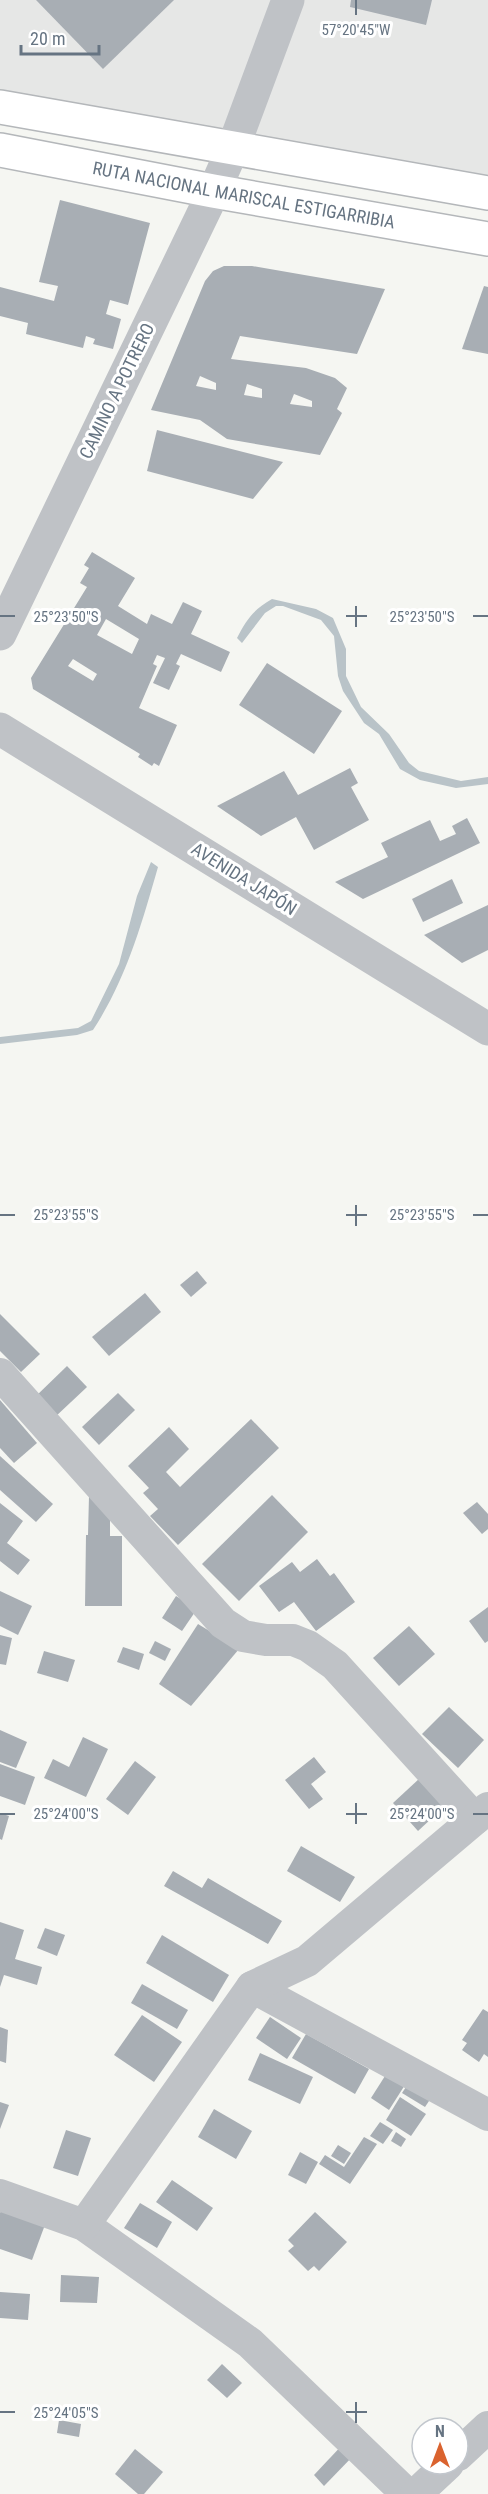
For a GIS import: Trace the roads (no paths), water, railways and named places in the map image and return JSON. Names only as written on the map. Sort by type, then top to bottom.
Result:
[{"type":"highway","points":[[0,107],[488,193]]},
{"type":"highway","name":"RUTA NACIONAL MARISCAL ESTIGARRIBIA","points":[[0,150],[214,191],[488,239]]},
{"type":"street","name":"CAMINO A POTRERO","points":[[0,634],[214,191],[233,148],[288,0]]},
{"type":"street","name":"AVENIDA JAPÓN","points":[[0,729],[488,1029]]},
{"type":"street","points":[[0,1374],[224,1623],[243,1636],[266,1640],[293,1640],[308,1646],[335,1665],[482,1813],[307,1961],[252,1988],[84,2224]]},
{"type":"street","points":[[252,1988],[488,2115]]},
{"type":"street","points":[[0,2195],[84,2224],[250,2343],[406,2494]]},
{"type":"street","points":[[470,2444],[488,2427]]},
{"type":"street","points":[[416,2494],[435,2476]]}]
